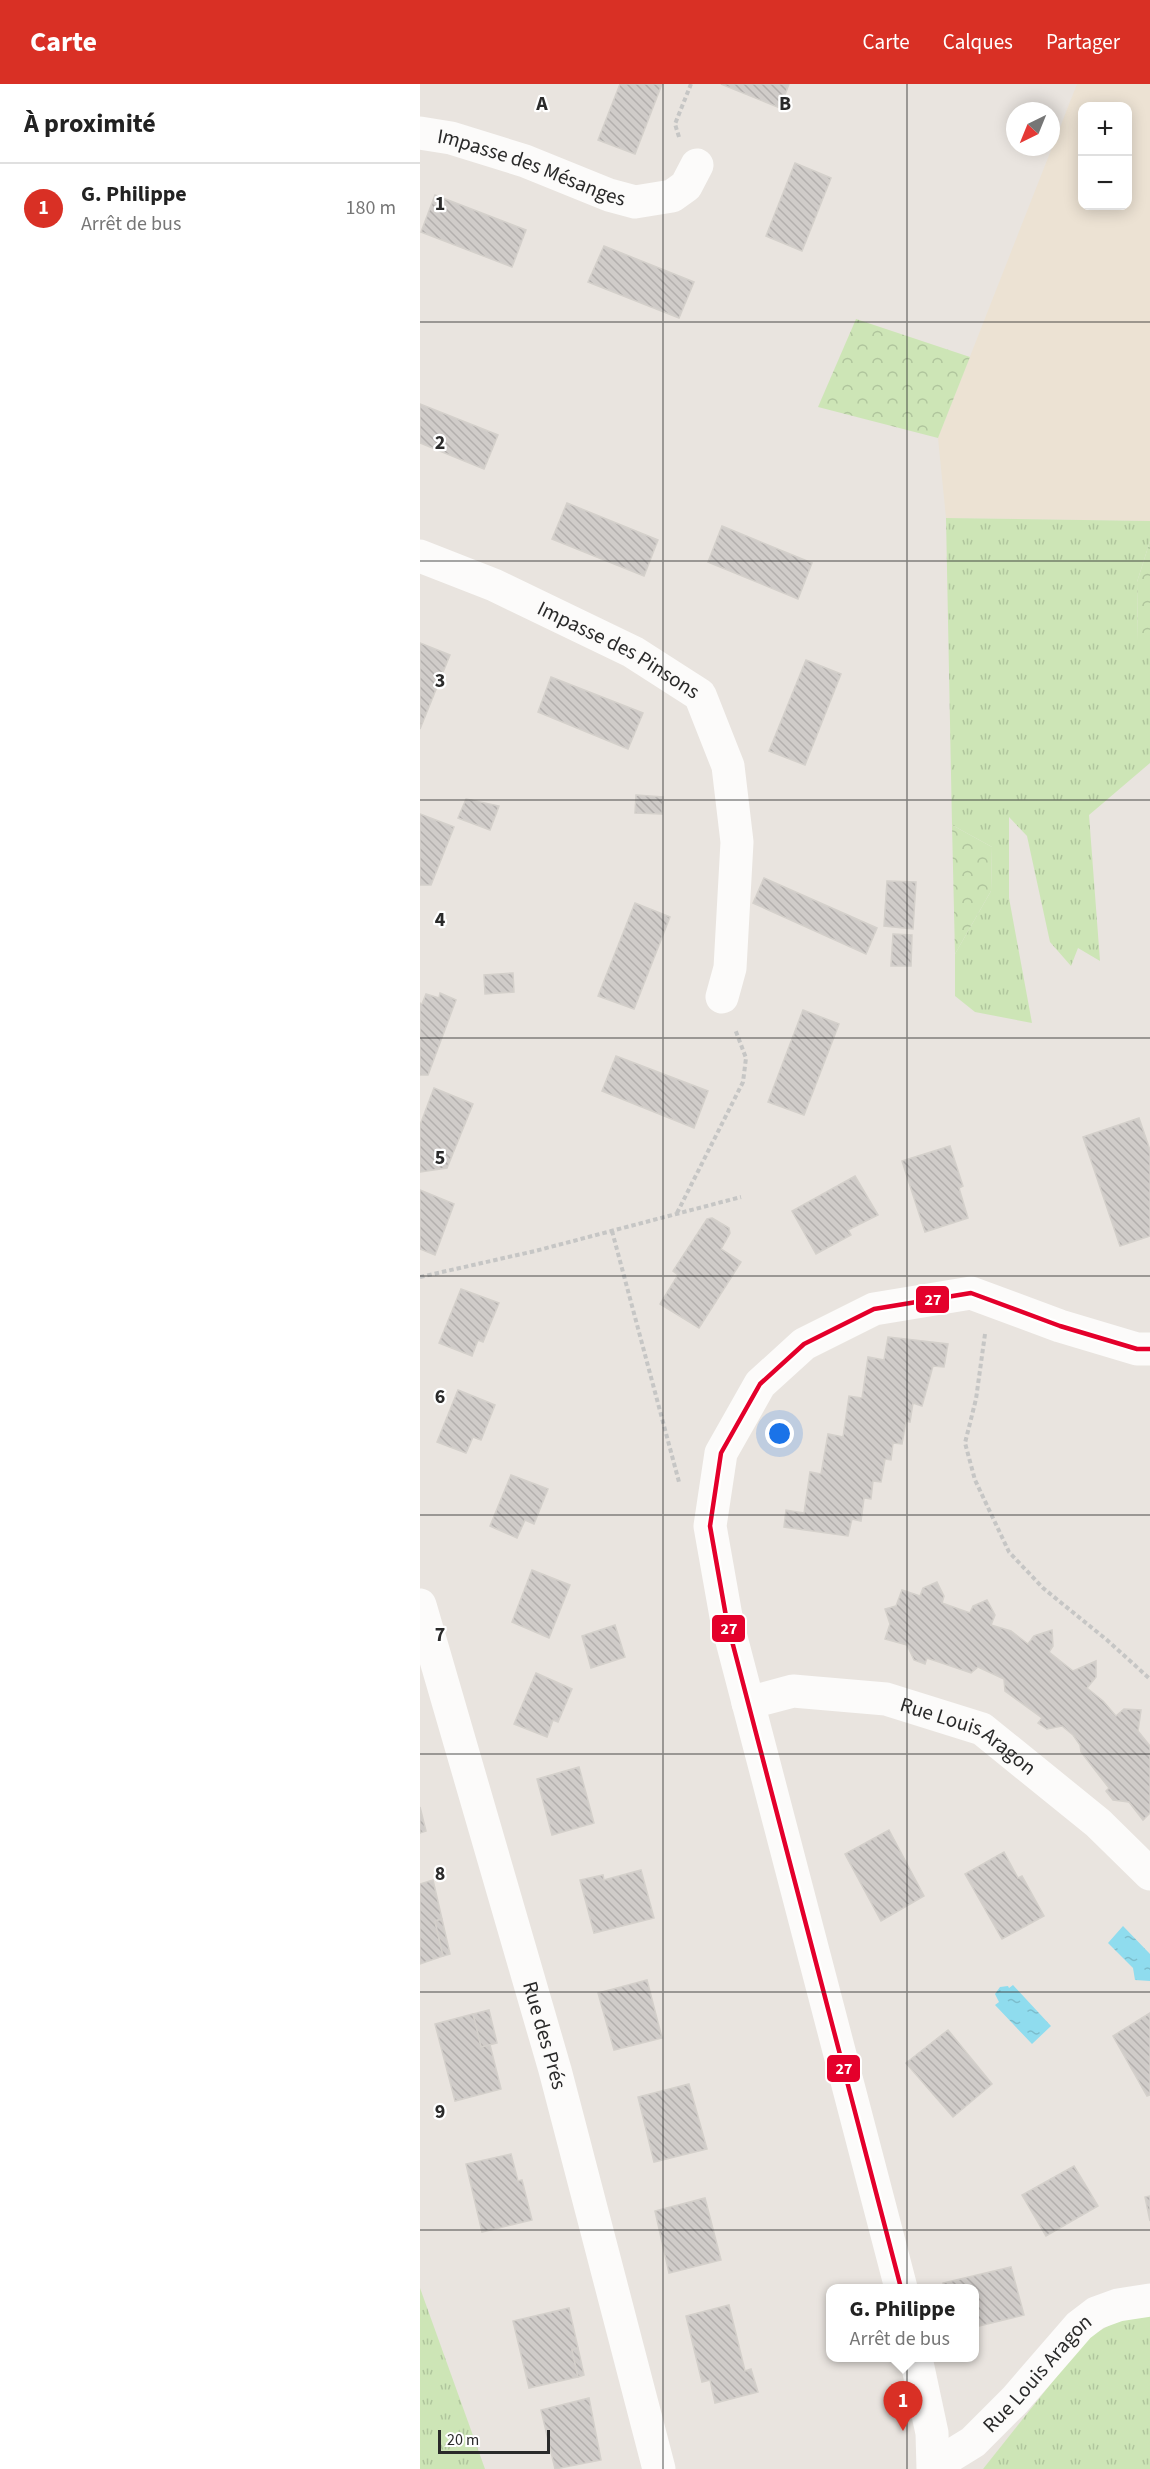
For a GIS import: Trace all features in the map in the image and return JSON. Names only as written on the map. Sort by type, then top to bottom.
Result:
[{"type":"street","name":"Impasse des Mésanges","points":[[420,133],[451,138],[525,161],[609,195],[635,202],[672,196],[686,186],[697,165]]},
{"type":"street","name":"Impasse des Pinsons","points":[[420,556],[495,585],[633,652],[700,695],[728,766],[737,842],[730,968],[723,997]]},
{"type":"street","points":[[900,2284],[727,1622],[710,1526],[721,1454],[760,1384],[804,1344],[874,1309],[971,1293],[1060,1326],[1137,1349],[1150,1349]]},
{"type":"street","name":"Rue des Prés","points":[[420,1605],[555,2070],[659,2469]]},
{"type":"street","name":"Rue Louis Aragon","points":[[748,1703],[793,1690],[886,1699],[982,1729],[1098,1823],[1150,1874]]},
{"type":"street","name":"Rue Louis Aragon","points":[[933,2467],[973,2442],[1015,2400],[1079,2326],[1096,2313],[1118,2305],[1150,2300]]},
{"type":"street","points":[[917,2362],[932,2433],[933,2467]]},
{"type":"path","points":[[691,84],[675,124],[680,143],[697,165]]},
{"type":"path","points":[[677,1214],[743,1082],[746,1058],[723,997]]},
{"type":"path","points":[[420,1277],[535,1251],[741,1197]]},
{"type":"path","points":[[612,1231],[676,1474],[683,1491],[692,1496],[714,1501]]},
{"type":"path","points":[[988,1299],[976,1399],[965,1443],[975,1480],[1009,1552],[1042,1588],[1107,1640],[1150,1679]]},
{"type":"shaded area","points":[[1077,84],[1150,84],[1150,521],[946,518],[938,438],[1049,156],[1060,156],[1060,127]]},
{"type":"green space","points":[[856,319],[970,357],[938,438],[818,407]]},
{"type":"green space","points":[[946,518],[1150,521],[1150,541],[1137,582],[1138,641],[1150,641],[1150,763],[1089,815],[1100,961],[1078,948],[1071,966],[1050,942],[1027,836],[1009,817],[1009,898],[1032,1023],[975,1012],[955,996],[955,954],[991,891],[992,847],[952,825]]},
{"type":"green space","points":[[1150,541],[1150,641],[1138,642],[1137,582]]},
{"type":"green space","points":[[952,825],[992,847],[991,891],[955,954]]},
{"type":"green space","points":[[420,2288],[485,2469],[420,2469]]},
{"type":"green space","points":[[1150,2316],[1150,2469],[983,2469],[1088,2337],[1123,2318]]},
{"type":"water","points":[[1123,1926],[1150,1954],[1150,1981],[1135,1980],[1133,1968],[1108,1943]]},
{"type":"water","points":[[1013,1985],[1051,2026],[1032,2044],[995,2005],[999,2002],[995,1994],[1000,1987],[1008,1986],[1009,1988]]},
{"type":"building","points":[[620,84],[662,84],[635,154],[598,140]]},
{"type":"building","points":[[721,84],[789,84],[780,108]]},
{"type":"building","points":[[795,163],[831,178],[802,251],[766,236]]},
{"type":"building","points":[[435,195],[526,230],[512,267],[421,232]]},
{"type":"building","points":[[604,246],[694,282],[679,318],[588,282]]},
{"type":"building","points":[[420,404],[498,435],[484,469],[420,443]]},
{"type":"building","points":[[567,503],[658,540],[644,576],[552,539]]},
{"type":"building","points":[[722,526],[812,563],[798,599],[708,562]]},
{"type":"building","points":[[420,643],[450,655],[420,729]]},
{"type":"building","points":[[806,660],[841,674],[805,765],[769,751]]},
{"type":"building","points":[[551,677],[643,713],[628,749],[538,712]]},
{"type":"building","points":[[636,795],[663,797],[662,814],[635,813]]},
{"type":"building","points":[[466,799],[499,806],[490,830],[458,818]]},
{"type":"building","points":[[420,814],[454,827],[431,885],[420,885]]},
{"type":"building","points":[[764,878],[877,928],[866,954],[753,903]]},
{"type":"building","points":[[887,881],[916,882],[913,929],[884,926]]},
{"type":"building","points":[[635,903],[670,917],[634,1009],[598,996]]},
{"type":"building","points":[[893,934],[912,935],[911,966],[891,966]]},
{"type":"building","points":[[513,973],[514,992],[485,994],[484,975]]},
{"type":"building","points":[[440,993],[456,1000],[428,1075],[420,1075],[420,1003],[422,1004],[426,994],[439,998]]},
{"type":"building","points":[[803,1010],[839,1024],[804,1115],[768,1102]]},
{"type":"building","points":[[616,1056],[708,1091],[694,1128],[602,1091]]},
{"type":"building","points":[[434,1088],[473,1104],[447,1168],[420,1172],[420,1125]]},
{"type":"building","points":[[1139,1118],[1150,1150],[1150,1236],[1120,1246],[1083,1137]]},
{"type":"building","points":[[950,1146],[963,1186],[959,1188],[968,1218],[925,1232],[902,1161]]},
{"type":"building","points":[[855,1176],[878,1215],[848,1230],[851,1235],[816,1254],[792,1211]]},
{"type":"building","points":[[420,1190],[454,1204],[435,1255],[420,1249]]},
{"type":"building","points":[[712,1218],[729,1228],[730,1233],[721,1249],[741,1262],[699,1328],[660,1304],[678,1275],[673,1271],[707,1219]]},
{"type":"building","points":[[461,1289],[499,1303],[483,1342],[478,1340],[472,1356],[439,1343]]},
{"type":"building","points":[[888,1337],[948,1344],[944,1367],[933,1366],[922,1406],[913,1403],[910,1422],[906,1421],[902,1444],[893,1443],[891,1460],[885,1459],[881,1482],[873,1481],[871,1499],[864,1498],[861,1521],[852,1519],[848,1536],[784,1527],[786,1510],[804,1513],[810,1472],[821,1474],[828,1434],[843,1437],[849,1396],[862,1398],[868,1357],[884,1360]]},
{"type":"building","points":[[458,1390],[495,1405],[481,1440],[473,1437],[466,1453],[437,1442]]},
{"type":"building","points":[[511,1475],[548,1489],[534,1524],[525,1520],[517,1538],[490,1526]]},
{"type":"building","points":[[532,1570],[570,1585],[549,1638],[512,1622]]},
{"type":"building","points":[[937,1582],[944,1596],[942,1603],[970,1613],[973,1606],[987,1600],[995,1615],[991,1625],[1011,1631],[1028,1644],[1034,1636],[1052,1630],[1053,1646],[1049,1652],[1073,1671],[1096,1661],[1096,1677],[1087,1688],[1116,1716],[1124,1709],[1141,1710],[1138,1731],[1150,1746],[1150,1813],[1143,1820],[1129,1802],[1113,1800],[1106,1791],[1109,1788],[1081,1752],[1080,1745],[1073,1735],[1062,1726],[1047,1729],[1038,1723],[1042,1718],[1005,1691],[1004,1679],[978,1667],[971,1673],[927,1658],[925,1664],[914,1660],[907,1645],[885,1639],[890,1624],[885,1609],[896,1606],[902,1590],[920,1596],[923,1588]]},
{"type":"building","points":[[615,1625],[625,1657],[591,1668],[582,1636]]},
{"type":"building","points":[[536,1673],[572,1689],[558,1722],[553,1720],[547,1737],[514,1724]]},
{"type":"building","points":[[579,1767],[594,1823],[552,1835],[537,1779]]},
{"type":"building","points":[[420,1807],[426,1831],[420,1833]]},
{"type":"building","points":[[889,1830],[924,1896],[881,1921],[845,1854]]},
{"type":"building","points":[[1004,1852],[1018,1878],[1022,1876],[1044,1916],[1002,1939],[965,1874]]},
{"type":"building","points":[[641,1870],[654,1918],[594,1933],[580,1880],[603,1875],[604,1880]]},
{"type":"building","points":[[433,1880],[442,1919],[435,1921],[443,1956],[420,1964],[420,1884]]},
{"type":"building","points":[[442,1919],[450,1954],[443,1956],[435,1921]]},
{"type":"building","points":[[647,1980],[662,2038],[614,2050],[598,1993]]},
{"type":"building","points":[[489,2010],[497,2043],[481,2047],[473,2014]]},
{"type":"building","points":[[1150,2013],[1150,2095],[1147,2096],[1113,2036]]},
{"type":"building","points":[[473,2014],[481,2047],[490,2045],[501,2089],[455,2101],[435,2024]]},
{"type":"building","points":[[948,2030],[992,2084],[953,2117],[906,2063]]},
{"type":"building","points":[[689,2084],[707,2149],[654,2162],[638,2097]]},
{"type":"building","points":[[511,2154],[518,2181],[522,2180],[532,2220],[482,2232],[466,2164]]},
{"type":"building","points":[[1074,2166],[1098,2206],[1046,2236],[1022,2195]]},
{"type":"building","points":[[1150,2196],[1150,2221],[1145,2197]]},
{"type":"building","points":[[705,2198],[721,2260],[669,2273],[655,2211]]},
{"type":"building","points":[[1011,2267],[1024,2315],[979,2326],[979,2284],[943,2283]]},
{"type":"building","points":[[729,2305],[745,2371],[751,2369],[758,2392],[715,2403],[710,2380],[702,2382],[686,2316]]},
{"type":"building","points":[[569,2308],[578,2348],[572,2350],[578,2377],[529,2388],[513,2321]]},
{"type":"building","points":[[578,2348],[584,2375],[578,2377],[572,2350]]},
{"type":"building","points":[[589,2398],[601,2460],[555,2469],[541,2410]]},
{"type":"transit line","name":"27","points":[[900,2284],[727,1622],[710,1526],[721,1453],[760,1384],[804,1344],[874,1309],[971,1293],[1060,1326],[1137,1349],[1150,1349]]},
{"type":"place","name":"G. Philippe","points":[[903,2431]]}]
